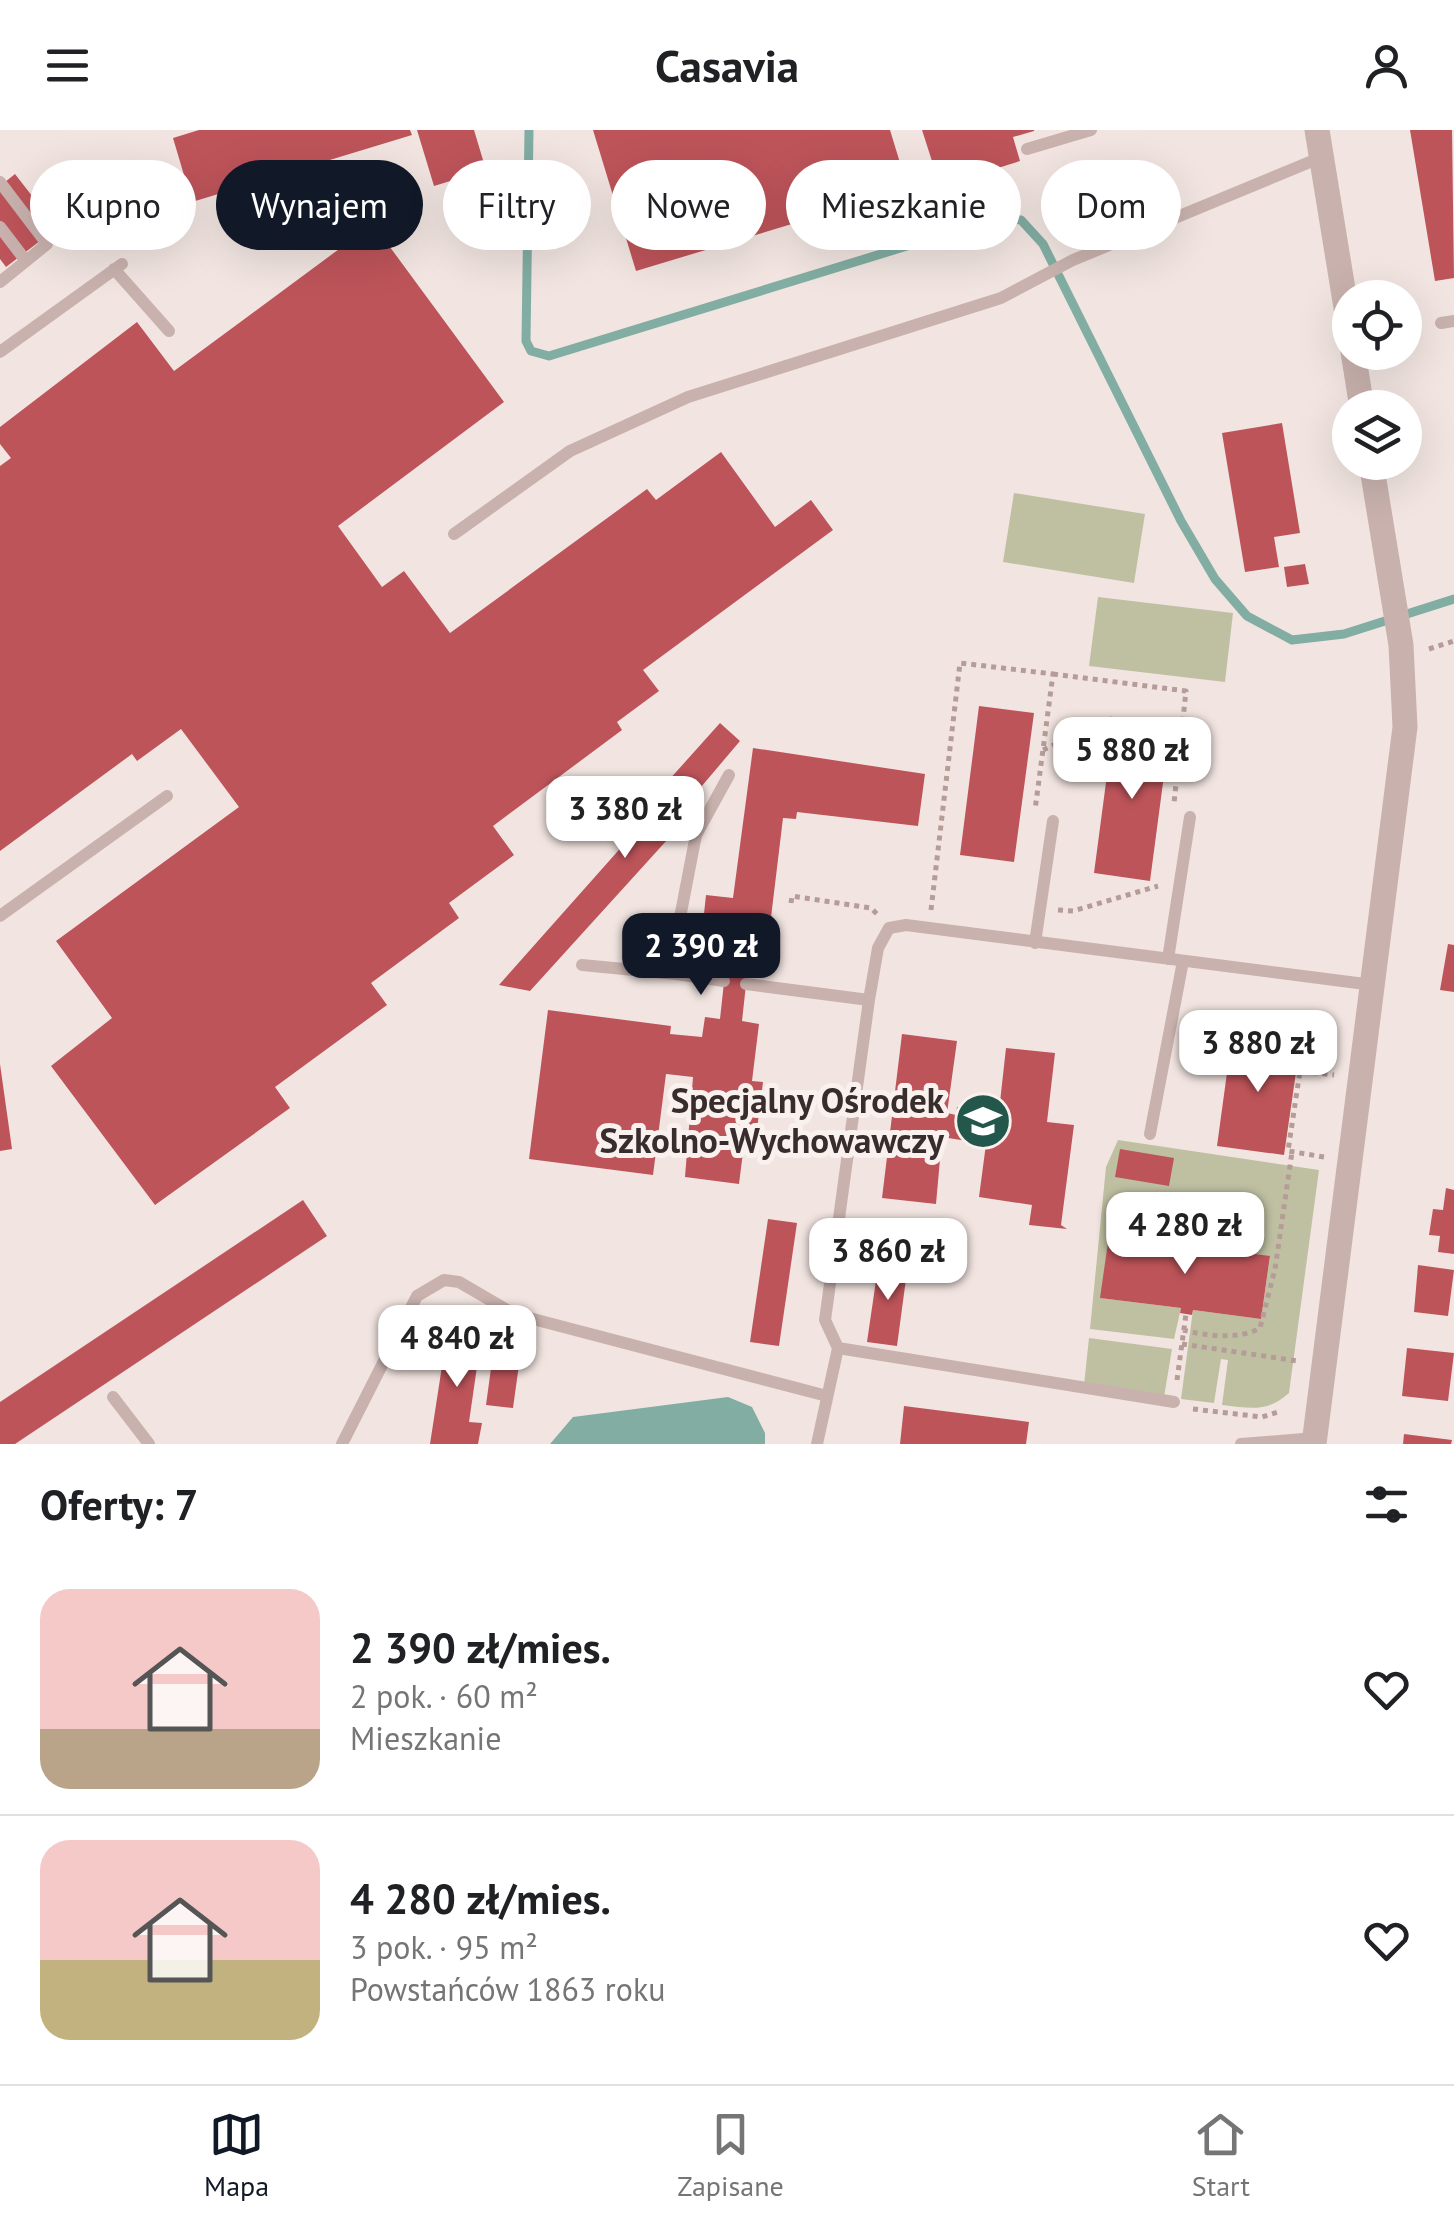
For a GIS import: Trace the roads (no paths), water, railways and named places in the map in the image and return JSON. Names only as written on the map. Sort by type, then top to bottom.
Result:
[{"type":"street","points":[[1317,130],[1342,280]]},
{"type":"street","points":[[1314,1441],[1405,728],[1401,645],[1374,480]]},
{"type":"lane","points":[[1028,149],[1091,130]]},
{"type":"lane","points":[[454,534],[570,451],[688,398],[1002,298],[1074,260],[1322,157]]},
{"type":"lane","points":[[0,182],[47,244],[0,282]]},
{"type":"lane","points":[[0,227],[26,261]]},
{"type":"lane","points":[[0,352],[118,267],[169,331]]},
{"type":"lane","points":[[676,974],[677,933],[696,835],[729,775]]},
{"type":"lane","points":[[0,916],[167,796]]},
{"type":"lane","points":[[1150,1134],[1175,960],[1190,816]]},
{"type":"lane","points":[[1035,944],[1053,821]]},
{"type":"lane","points":[[818,1444],[838,1348],[825,1320],[869,1000],[878,948],[889,928],[906,925],[1373,985]]},
{"type":"lane","points":[[582,966],[724,982]]},
{"type":"lane","points":[[746,984],[869,1000]]},
{"type":"lane","points":[[342,1444],[417,1296],[444,1280],[459,1282],[514,1314],[827,1396]]},
{"type":"lane","points":[[838,1348],[1174,1402]]},
{"type":"lane","points":[[113,1396],[149,1444]]},
{"type":"lane","points":[[1241,1444],[1314,1441]]},
{"type":"water","points":[[728,1397],[752,1407],[765,1433],[765,1444],[550,1444],[573,1417]]},
{"type":"waterway","points":[[529,130],[526,341],[531,351],[549,356],[998,218],[1021,220],[1043,244],[1181,521],[1215,579],[1247,616],[1292,640],[1344,634],[1454,599]]},
{"type":"place","name":"Specjalny Ośrodek Szkolno-Wychowawczy","points":[[983,1121]]}]
